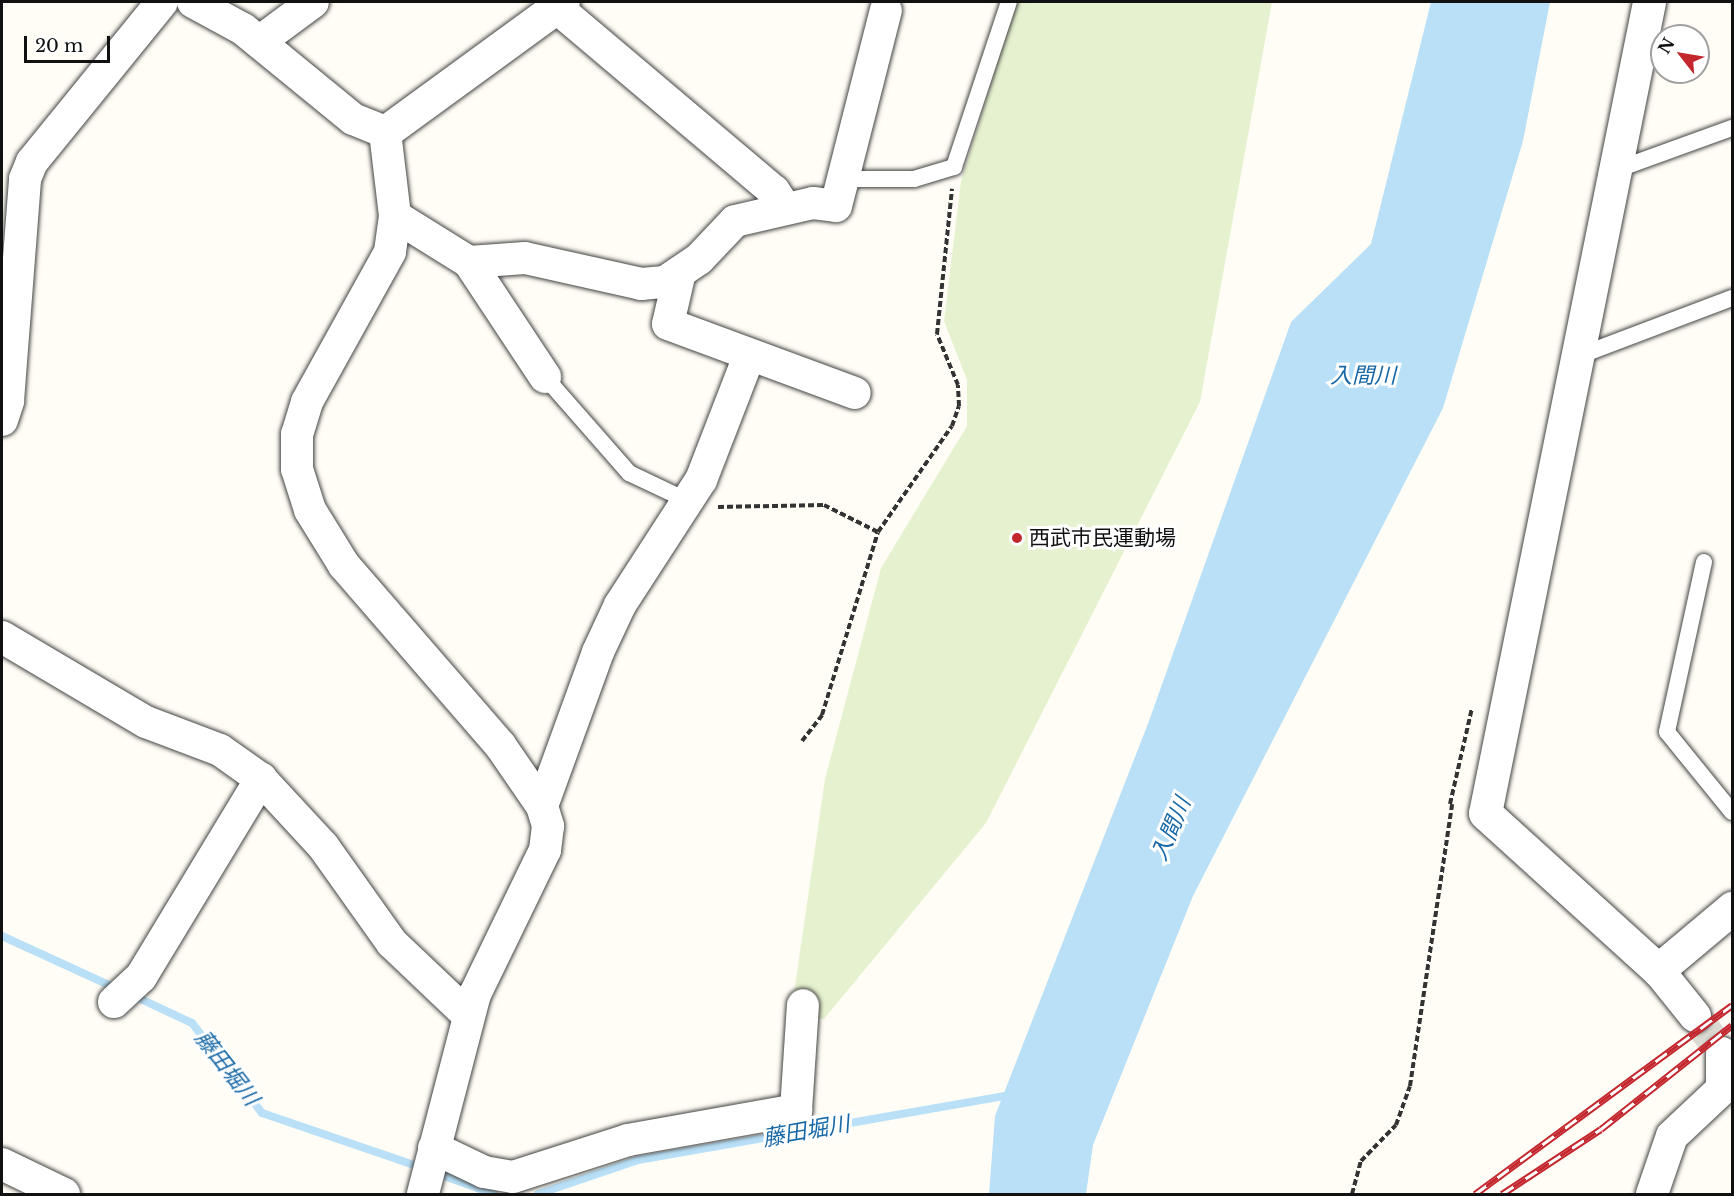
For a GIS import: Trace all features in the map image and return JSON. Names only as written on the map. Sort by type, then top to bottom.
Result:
[{"type":"street","points":[[2,420],[8,401],[25,179],[32,162],[162,2]]},
{"type":"street","points":[[193,2],[259,42],[353,119],[384,132]]},
{"type":"street","points":[[259,42],[313,2]]},
{"type":"street","points":[[1649,2],[1485,813],[1658,970],[1695,1016]]},
{"type":"street","points":[[384,132],[560,4],[774,191],[785,208]]},
{"type":"street","points":[[470,262],[525,258],[641,284],[665,282],[680,272],[735,220],[785,208],[836,206],[886,10]]},
{"type":"street","points":[[384,132],[395,216],[390,252],[307,402],[297,434],[297,470],[310,510],[344,565],[500,745],[542,806],[548,826],[545,850],[468,1015],[424,1191]]},
{"type":"street","points":[[395,216],[470,262],[545,377]]},
{"type":"street","points":[[680,272],[668,324],[749,356],[855,393]]},
{"type":"street","points":[[542,806],[620,605],[688,501],[720,440],[749,356]]},
{"type":"street","points":[[2,637],[146,722],[220,750],[261,779],[323,846],[392,943],[468,1015]]},
{"type":"street","points":[[114,1002],[141,976],[261,779]]},
{"type":"street","points":[[1658,970],[1732,908]]},
{"type":"street","points":[[433,1153],[484,1172],[513,1177],[628,1140],[796,1110],[803,1005]]},
{"type":"street","points":[[1652,1194],[1672,1136],[1722,1089],[1722,1053]]},
{"type":"street","points":[[2,1164],[64,1194]]},
{"type":"lane","points":[[842,179],[914,179],[954,167],[1009,2]]},
{"type":"lane","points":[[1613,171],[1732,128]]},
{"type":"lane","points":[[1579,356],[1732,298]]},
{"type":"lane","points":[[545,377],[629,473],[688,501]]},
{"type":"lane","points":[[1704,562],[1667,732],[1732,812]]},
{"type":"path","points":[[802,741],[822,715],[878,532],[952,426],[959,406],[958,385],[937,334],[954,167]]},
{"type":"path","points":[[688,501],[722,508],[824,505],[878,532]]},
{"type":"path","points":[[1352,1194],[1361,1161],[1396,1125],[1410,1086],[1450,804],[1485,813]]},
{"type":"green space","name":"西武市民運動場","points":[[1016,2],[1272,2],[1200,402],[986,823],[824,1019],[791,1014],[825,779],[881,568],[967,426],[967,380],[944,321],[961,181]]},
{"type":"water","name":"入間川","points":[[1431,2],[1550,2],[1523,141],[1443,408],[1193,896],[1093,1145],[1086,1194],[989,1194],[995,1116],[1149,721],[1291,322],[1371,244]]},
{"type":"waterway","name":"藤田堀川","points":[[2,936],[118,989]]},
{"type":"waterway","name":"藤田堀川","points":[[130,994],[192,1023],[262,1113],[423,1168]]},
{"type":"waterway","name":"藤田堀川","points":[[538,1194],[638,1160],[1012,1095]]},
{"type":"waterway","name":"藤田堀川","points":[[436,1173],[494,1194]]},
{"type":"tunnel","points":[[1695,1016],[1722,1053]]},
{"type":"railway","points":[[1475,1194],[1732,1005]]},
{"type":"railway","points":[[1502,1194],[1601,1129],[1732,1025]]},
{"type":"place","name":"西武市民運動場","points":[[1017,538]]}]
